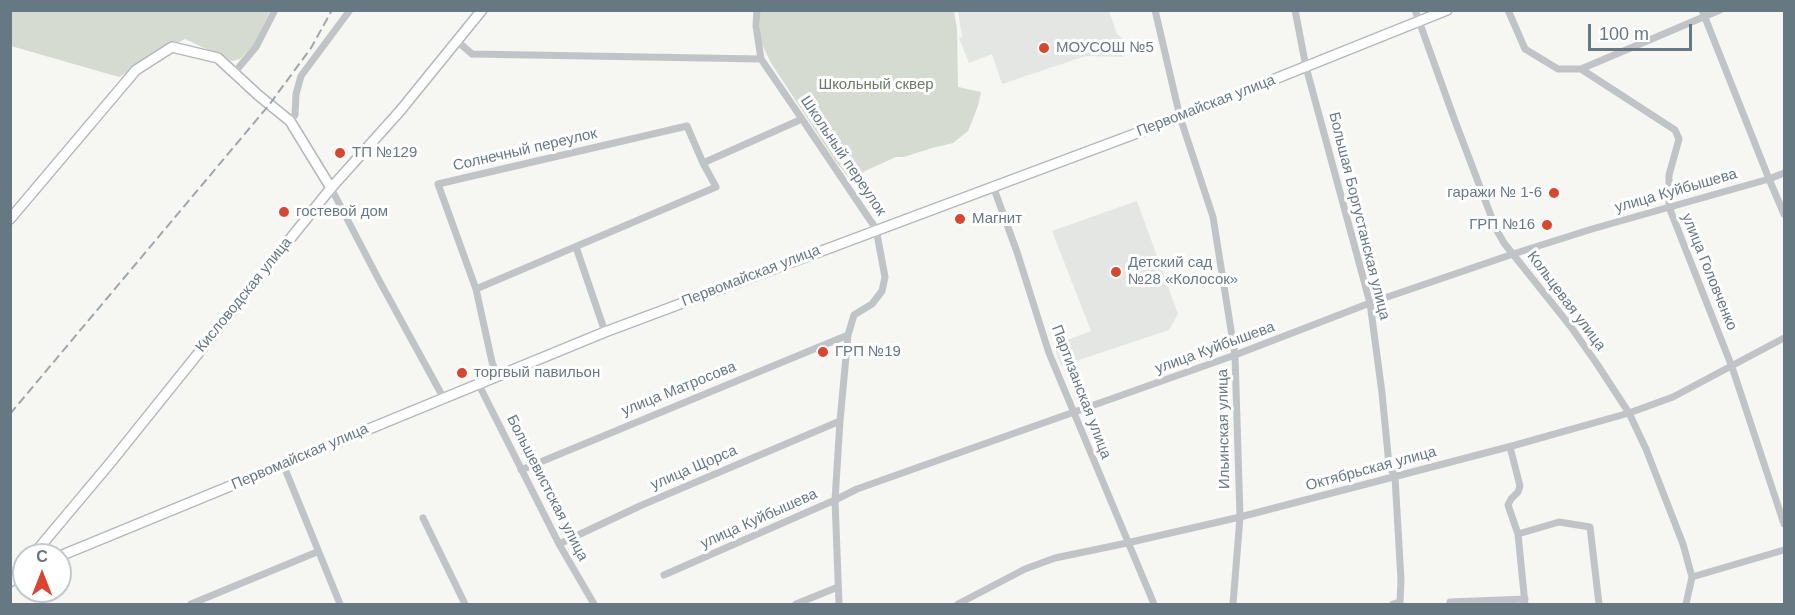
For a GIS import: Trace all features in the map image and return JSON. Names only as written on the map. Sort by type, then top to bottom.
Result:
[{"type":"main road","name":"Кисловодская улица","points":[[43,543],[331,188],[400,111],[482,10]]},
{"type":"main road","name":"Первомайская улица","points":[[72,551],[605,332],[1180,117],[1447,10]]},
{"type":"main road","points":[[10,219],[136,70],[172,47],[218,58],[290,121],[331,188]]},
{"type":"street","points":[[234,73],[256,47],[275,10]]},
{"type":"street","points":[[290,121],[295,115],[296,94],[301,76],[350,10]]},
{"type":"street","points":[[457,41],[472,54],[761,59],[756,26],[757,10]]},
{"type":"street","name":"Ильинская улица","points":[[1155,10],[1180,117],[1213,217],[1235,356],[1240,517],[1233,604]]},
{"type":"street","name":"Большая Боргустанская улица","points":[[1295,10],[1306,67],[1370,303],[1389,465],[1395,477],[1401,580],[1400,602],[1394,604]]},
{"type":"street","name":"Кольцевая улица","points":[[1415,10],[1492,220],[1500,236],[1571,327],[1629,413],[1683,544],[1692,577],[1686,604]]},
{"type":"street","name":"улица Головченко","points":[[1508,10],[1525,50],[1558,69],[1581,69],[1675,130],[1679,139],[1669,175],[1669,207],[1732,367],[1785,524]]},
{"type":"street","points":[[1581,69],[1703,14],[1720,10]]},
{"type":"street","points":[[1703,14],[1768,179],[1785,214]]},
{"type":"street","name":"Школьный переулок","points":[[761,59],[876,229],[885,277],[882,291],[872,304],[854,315],[848,335],[835,500],[839,604]]},
{"type":"street","points":[[704,163],[802,119]]},
{"type":"street","name":"Солнечный переулок","points":[[476,289],[716,187],[687,126],[438,184],[476,289],[497,375]]},
{"type":"street","name":"улица Куйбышева","points":[[664,575],[857,489],[1235,356],[1370,303],[1513,254],[1785,173]]},
{"type":"street","name":"Партизанская улица","points":[[993,186],[1049,353],[1154,604]]},
{"type":"street","points":[[331,188],[443,397]]},
{"type":"street","points":[[576,248],[605,332]]},
{"type":"street","name":"улица Матросова","points":[[521,470],[848,335]]},
{"type":"street","name":"Октябрьская улица","points":[[958,604],[1025,569],[1055,558],[1240,517],[1510,447],[1629,413],[1673,398],[1785,338]]},
{"type":"street","name":"Большевистская улица","points":[[478,383],[559,544],[594,604]]},
{"type":"street","name":"улица Щорса","points":[[559,544],[642,505],[840,421]]},
{"type":"street","points":[[1450,604],[1450,602],[1525,602],[1518,534],[1508,505],[1520,486],[1510,447]]},
{"type":"street","points":[[283,464],[339,604]]},
{"type":"street","points":[[423,518],[465,604]]},
{"type":"street","points":[[1518,534],[1559,522],[1590,527],[1599,604]]},
{"type":"street","points":[[1692,577],[1785,550]]},
{"type":"street","points":[[191,604],[317,552]]},
{"type":"street","points":[[796,604],[838,587]]},
{"type":"shaded area","name":"МОУСОШ №5","points":[[958,11],[1109,11],[1117,34],[1127,42],[1123,57],[1086,56],[1002,84],[992,54],[969,63],[959,38],[962,37]]},
{"type":"shaded area","name":"Детский сад №28 «Колосок»","points":[[1137,201],[1178,314],[1169,330],[1061,366],[1054,345],[1091,331],[1052,231]]},
{"type":"green space","points":[[10,11],[270,11],[253,46],[240,59],[232,61],[185,39],[119,77],[11,46]]},
{"type":"green space","name":"Школьный сквер","points":[[760,11],[954,11],[957,29],[958,87],[981,92],[968,131],[953,143],[904,157],[896,157],[865,171],[852,182],[836,162],[771,63],[760,40]]},
{"type":"railway","points":[[10,414],[269,105],[311,48],[332,10]]},
{"type":"place","name":"МОУСОШ №5","points":[[1044,48]]},
{"type":"place","name":"ТП №129","points":[[340,153]]},
{"type":"place","name":"гаражи № 1-6","points":[[1554,193]]},
{"type":"place","name":"гостевой дом","points":[[284,212]]},
{"type":"place","name":"Магнит","points":[[960,219]]},
{"type":"place","name":"ГРП №16","points":[[1547,225]]},
{"type":"place","name":"Детский сад №28 «Колосок»","points":[[1116,272]]},
{"type":"place","name":"ГРП №19","points":[[823,352]]},
{"type":"place","name":"торгвый павильон","points":[[462,373]]}]
